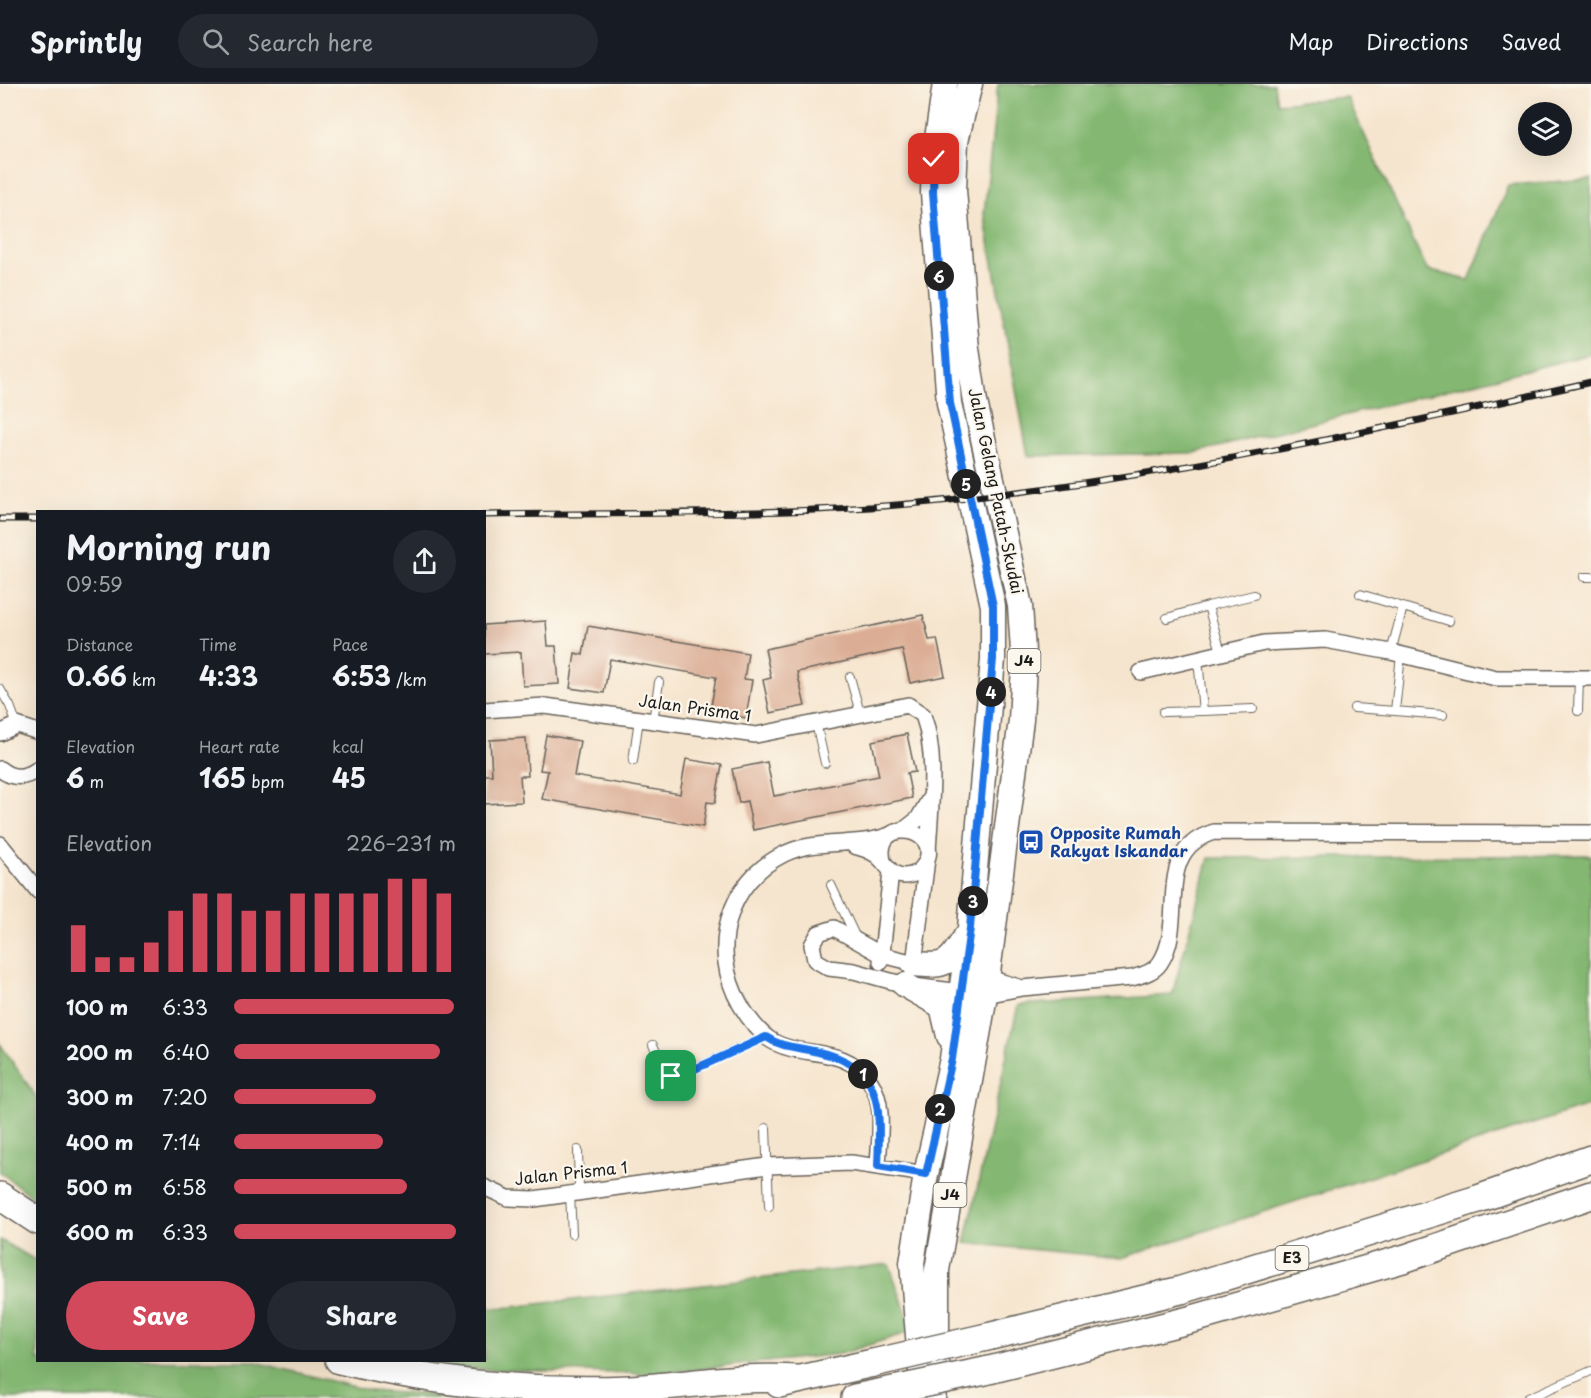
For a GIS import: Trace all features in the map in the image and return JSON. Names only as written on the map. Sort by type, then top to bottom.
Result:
[{"type":"highway","name":"E3","points":[[711,1398],[987,1337],[1192,1287],[1478,1199],[1591,1159]]},
{"type":"highway","name":"E3","points":[[867,1395],[985,1371],[1204,1316],[1406,1258],[1591,1195]]},
{"type":"highway","points":[[0,1196],[36,1220]]},
{"type":"highway","points":[[0,1215],[36,1236]]},
{"type":"highway","points":[[349,1362],[433,1379],[505,1387],[628,1389],[768,1377],[797,1379]]},
{"type":"main road","name":"Jalan Gelang Patah-Skudai","points":[[917,1398],[921,1374],[912,1263],[926,1174],[952,1059],[970,928],[993,659],[993,606],[950,403],[933,193],[934,159],[945,84]]},
{"type":"main road","name":"Jalan Gelang Patah-Skudai","points":[[933,1398],[937,1371],[937,1270],[986,986],[1021,720],[1024,666],[1020,606],[975,402],[968,349],[954,190],[956,141],[970,84]]},
{"type":"main road","points":[[909,974],[946,964],[970,928]]},
{"type":"main road","points":[[909,974],[942,1006],[952,1059]]},
{"type":"street","points":[[1141,672],[1264,643],[1324,640],[1396,653],[1496,678],[1585,678]]},
{"type":"street","name":"Jalan Prisma 1","points":[[486,710],[546,706],[756,735],[908,705],[923,715],[928,735],[931,795],[927,856],[909,974]]},
{"type":"street","points":[[0,733],[17,725],[36,731]]},
{"type":"street","points":[[0,769],[6,774],[21,777],[36,770]]},
{"type":"street","points":[[878,976],[882,955],[887,866],[882,846],[897,832],[918,819],[931,795]]},
{"type":"street","points":[[848,845],[897,832],[918,834],[923,839],[927,856],[924,866],[912,875],[898,875],[867,849],[848,845],[811,845],[786,853],[765,865],[748,881],[736,899],[726,926],[725,961],[731,989],[745,1013],[766,1037],[779,1045],[840,1057],[856,1067],[870,1081],[879,1103],[878,1166]]},
{"type":"street","points":[[961,982],[909,974],[839,930],[826,929],[814,938],[812,953],[822,966],[878,976],[909,974],[986,986],[1022,988],[1132,978],[1149,972],[1160,963],[1167,945],[1179,860],[1187,845],[1199,837],[1214,832],[1591,833]]},
{"type":"street","points":[[0,844],[36,889]]},
{"type":"street","name":"Jalan Prisma 1","points":[[486,1188],[508,1198],[534,1199],[767,1166],[851,1163],[926,1174]]},
{"type":"lane","points":[[1360,594],[1449,621]]},
{"type":"lane","points":[[1167,618],[1254,595]]},
{"type":"lane","points":[[1208,606],[1221,652]]},
{"type":"lane","points":[[1395,711],[1396,653],[1403,607]]},
{"type":"lane","points":[[1198,659],[1203,711]]},
{"type":"lane","points":[[850,677],[860,714]]},
{"type":"lane","points":[[1578,711],[1585,678]]},
{"type":"lane","points":[[633,760],[659,682]]},
{"type":"lane","points":[[0,689],[17,725]]},
{"type":"lane","points":[[1354,708],[1443,715]]},
{"type":"lane","points":[[1163,712],[1253,709]]},
{"type":"lane","points":[[816,723],[825,763]]},
{"type":"lane","points":[[831,885],[856,940]]},
{"type":"lane","points":[[654,1045],[665,1071],[675,1077],[766,1037]]},
{"type":"lane","points":[[766,1128],[769,1206]]},
{"type":"lane","points":[[572,1234],[578,1150]]},
{"type":"lane","points":[[1528,1398],[1591,1371]]},
{"type":"green space","points":[[998,84],[1274,84],[1277,103],[1347,97],[1427,270],[1469,280],[1508,185],[1591,179],[1591,354],[1194,453],[1028,456],[984,214]]},
{"type":"green space","points":[[1591,855],[1591,1105],[1122,1258],[965,1243],[1018,1005],[1172,995],[1209,858]]},
{"type":"green space","points":[[0,1044],[36,1097],[36,1200],[0,1172]]},
{"type":"green space","points":[[0,1240],[36,1260],[36,1362],[256,1362],[371,1391],[481,1398],[0,1398]]},
{"type":"green space","points":[[889,1264],[913,1331],[840,1354],[654,1374],[433,1368],[412,1362],[486,1362],[486,1306],[493,1309]]},
{"type":"building","points":[[923,615],[929,640],[937,639],[945,676],[910,683],[902,649],[797,672],[805,706],[770,713],[763,680],[771,678],[765,649]]},
{"type":"building","points":[[546,621],[548,646],[556,646],[559,684],[523,686],[521,652],[486,654],[486,625]]},
{"type":"building","points":[[588,626],[748,653],[744,679],[752,680],[746,718],[710,712],[716,677],[610,659],[604,693],[570,688],[575,653],[583,655]]},
{"type":"building","points":[[907,734],[915,772],[907,773],[912,798],[753,830],[747,801],[739,803],[732,769],[767,762],[774,796],[879,776],[872,741]]},
{"type":"building","points":[[546,735],[580,741],[574,776],[680,794],[686,759],[722,765],[715,803],[707,802],[703,827],[542,799],[548,771],[540,770]]},
{"type":"building","points":[[526,738],[528,776],[520,776],[522,802],[486,804],[486,775],[492,775],[490,740]]},
{"type":"railway","points":[[486,515],[717,513],[834,509],[950,500],[1112,479],[1192,465],[1352,434],[1591,382]]},
{"type":"railway","points":[[0,519],[36,519]]},
{"type":"place","name":"Opposite Rumah Rakyat Iskandar","points":[[1031,842]]},
{"type":"route","points":[[671,1076],[679,1076],[766,1037],[779,1045],[840,1057],[856,1067],[870,1081],[879,1103],[878,1166],[926,1174],[952,1059],[970,928],[993,659],[993,606],[950,403],[933,193],[934,159]]}]
